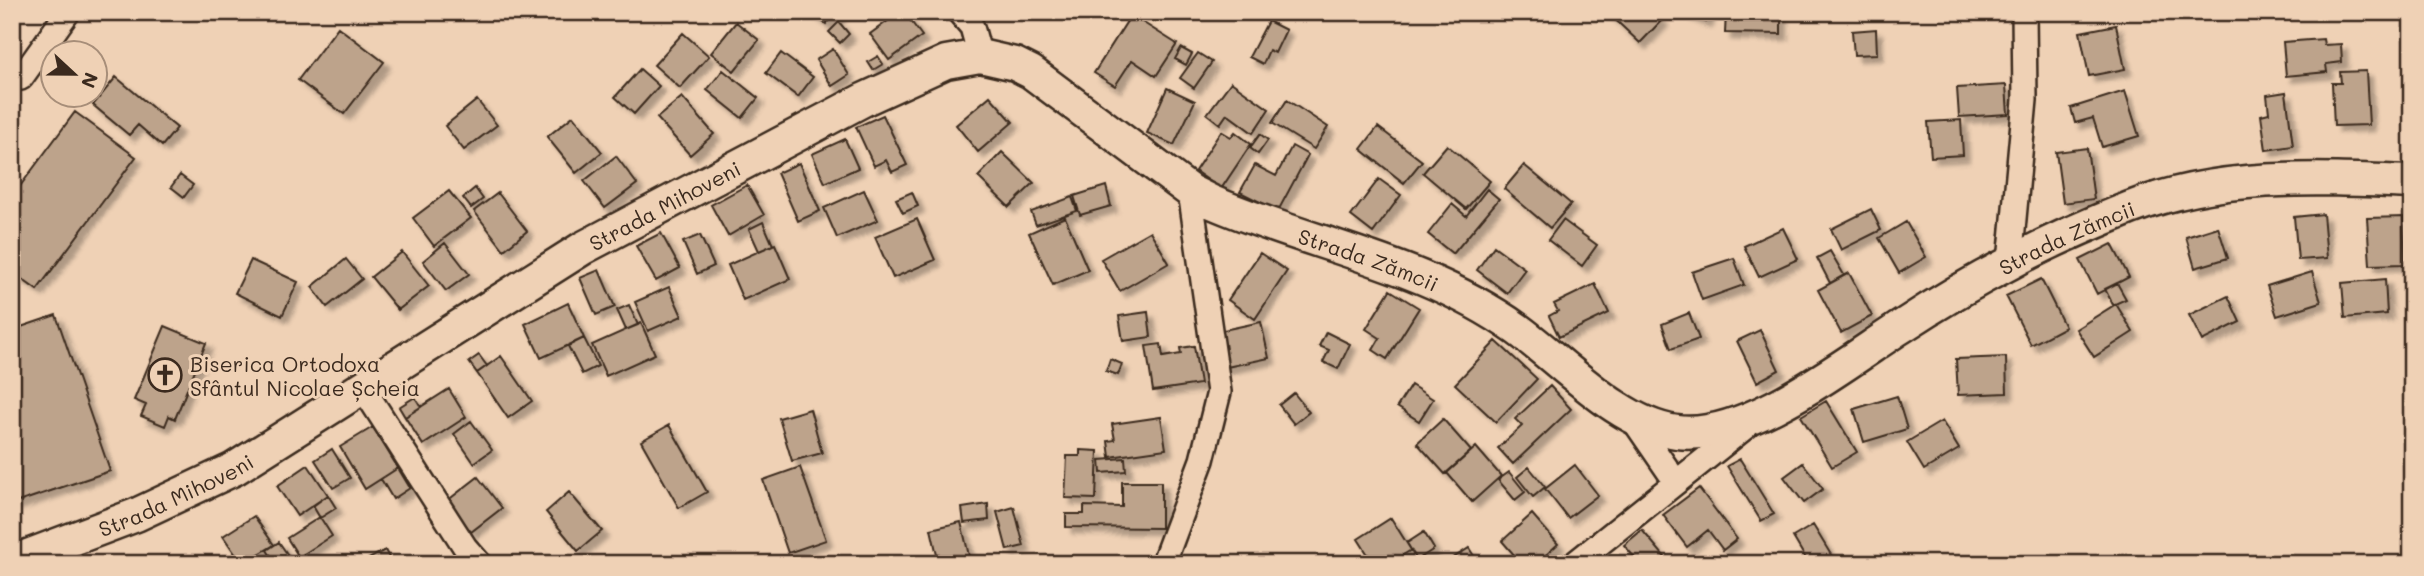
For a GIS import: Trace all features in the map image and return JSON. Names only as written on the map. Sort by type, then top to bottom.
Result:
[{"type":"main road","name":"Strada Zămcii","points":[[980,56],[1015,64],[1046,81],[1190,191],[1235,212],[1388,262],[1436,283],[1516,328],[1628,413],[1676,432],[1700,432],[1762,414],[2011,262],[2131,207],[2172,194],[2274,180],[2412,182]]},
{"type":"main road","name":"Strada Mihoveni","points":[[12,562],[181,495],[234,469],[510,293],[675,197],[923,71],[946,62],[980,56]]},
{"type":"street","points":[[17,76],[68,12]]},
{"type":"street","points":[[960,12],[972,27],[980,56]]},
{"type":"street","points":[[2011,262],[2025,100],[2024,12]]},
{"type":"street","points":[[1163,564],[1202,460],[1219,392],[1190,191]]},
{"type":"street","points":[[363,388],[451,526],[480,564]]},
{"type":"street","points":[[1628,413],[1676,482]]},
{"type":"street","name":"Strada Zămcii","points":[[1574,564],[1762,414]]},
{"type":"building","points":[[810,12],[841,12],[835,20],[831,17],[826,24]]},
{"type":"building","points":[[900,12],[904,12],[922,36],[889,60],[870,34]]},
{"type":"building","points":[[1607,12],[1653,12],[1662,20],[1640,43]]},
{"type":"building","points":[[1681,12],[1709,12],[1706,22]]},
{"type":"building","points":[[1726,12],[1781,12],[1781,34],[1725,33]]},
{"type":"building","points":[[1131,15],[1177,44],[1156,76],[1132,60],[1115,86],[1094,73]]},
{"type":"building","points":[[1268,21],[1286,30],[1275,53],[1269,50],[1263,64],[1249,57]]},
{"type":"building","points":[[736,22],[759,40],[734,71],[711,53]]},
{"type":"building","points":[[839,22],[849,34],[840,43],[829,32]]},
{"type":"building","points":[[2116,25],[2125,69],[2089,76],[2080,32]]},
{"type":"building","points":[[338,27],[384,62],[344,114],[298,80]]},
{"type":"building","points":[[1876,29],[1877,54],[1854,55],[1852,31]]},
{"type":"building","points":[[683,33],[709,56],[680,88],[654,65]]},
{"type":"building","points":[[2323,39],[2324,45],[2341,44],[2342,62],[2326,64],[2327,72],[2286,76],[2283,42]]},
{"type":"building","points":[[1181,48],[1192,54],[1186,65],[1175,59]]},
{"type":"building","points":[[833,49],[849,75],[832,86],[816,60]]},
{"type":"building","points":[[781,53],[813,77],[798,97],[766,73]]},
{"type":"building","points":[[1198,53],[1212,62],[1194,88],[1180,78]]},
{"type":"building","points":[[878,56],[883,64],[873,70],[868,62]]},
{"type":"building","points":[[640,69],[659,86],[634,114],[615,97]]},
{"type":"building","points":[[723,70],[758,98],[742,118],[707,90]]},
{"type":"building","points":[[2366,71],[2369,125],[2334,126],[2332,83],[2341,83],[2340,72]]},
{"type":"building","points":[[116,77],[177,128],[162,146],[138,125],[129,135],[97,108],[108,108],[108,87]]},
{"type":"building","points":[[1231,82],[1269,109],[1253,133],[1227,114],[1220,124],[1207,114]]},
{"type":"building","points":[[2006,85],[2008,114],[1959,117],[1957,88]]},
{"type":"building","points":[[1167,88],[1195,101],[1174,145],[1147,133]]},
{"type":"building","points":[[2125,91],[2139,136],[2102,147],[2093,118],[2075,123],[2071,108]]},
{"type":"building","points":[[2286,92],[2293,146],[2266,150],[2261,115],[2269,113],[2267,95]]},
{"type":"building","points":[[990,96],[1013,122],[978,152],[956,125]]},
{"type":"building","points":[[682,97],[714,134],[690,155],[657,118]]},
{"type":"building","points":[[477,100],[497,125],[464,150],[445,126]]},
{"type":"building","points":[[1287,100],[1328,127],[1314,149],[1272,123]]},
{"type":"building","points":[[75,112],[136,157],[37,290],[12,272],[12,197]]},
{"type":"building","points":[[883,115],[907,165],[892,172],[886,160],[874,166],[856,127]]},
{"type":"building","points":[[573,116],[602,152],[576,173],[547,137]]},
{"type":"building","points":[[1961,120],[1963,155],[1931,157],[1928,122]]},
{"type":"building","points":[[1378,127],[1422,161],[1404,183],[1361,149]]},
{"type":"building","points":[[1221,131],[1231,137],[1235,132],[1251,144],[1221,189],[1195,171]]},
{"type":"building","points":[[1260,134],[1268,140],[1258,154],[1250,148]]},
{"type":"building","points":[[845,139],[858,168],[825,183],[812,154]]},
{"type":"building","points":[[1447,145],[1490,181],[1466,209],[1423,173]]},
{"type":"building","points":[[1292,146],[1308,155],[1278,211],[1240,192],[1255,165],[1276,176]]},
{"type":"building","points":[[2087,148],[2094,199],[2063,203],[2056,152]]},
{"type":"building","points":[[1002,152],[1034,183],[1009,207],[978,177]]},
{"type":"building","points":[[616,156],[637,184],[605,208],[584,181]]},
{"type":"building","points":[[799,163],[820,211],[798,221],[777,173]]},
{"type":"building","points":[[1524,165],[1571,204],[1550,228],[1504,189]]},
{"type":"building","points":[[180,175],[193,185],[184,197],[171,187]]},
{"type":"building","points":[[1379,179],[1401,195],[1373,233],[1351,216]]},
{"type":"building","points":[[747,185],[764,215],[728,236],[711,205]]},
{"type":"building","points":[[1106,186],[1111,206],[1080,215],[1074,196]]},
{"type":"building","points":[[475,188],[483,199],[471,208],[463,198]]},
{"type":"building","points":[[1487,189],[1499,199],[1453,254],[1428,234],[1452,204],[1466,216]]},
{"type":"building","points":[[864,190],[878,220],[837,238],[824,208]]},
{"type":"building","points":[[449,191],[471,218],[434,246],[413,218]]},
{"type":"building","points":[[912,192],[918,206],[903,213],[896,199]]},
{"type":"building","points":[[498,193],[527,231],[504,250],[474,211]]},
{"type":"building","points":[[1072,197],[1077,211],[1036,225],[1031,212]]},
{"type":"building","points":[[1871,209],[1881,230],[1841,250],[1831,229]]},
{"type":"building","points":[[2323,214],[2327,258],[2298,260],[2294,217]]},
{"type":"building","points":[[1065,217],[1088,270],[1053,285],[1029,233]]},
{"type":"building","points":[[2403,217],[2405,264],[2370,265],[2367,218]]},
{"type":"building","points":[[917,219],[935,260],[893,278],[875,237]]},
{"type":"building","points":[[1563,220],[1597,245],[1582,266],[1548,240]]},
{"type":"building","points":[[763,222],[773,245],[759,251],[749,229]]},
{"type":"building","points":[[1906,222],[1926,257],[1899,273],[1879,238]]},
{"type":"building","points":[[2218,227],[2228,258],[2195,268],[2186,237]]},
{"type":"building","points":[[1783,228],[1798,259],[1759,277],[1744,246]]},
{"type":"building","points":[[1150,231],[1169,263],[1120,291],[1101,259]]},
{"type":"building","points":[[661,233],[680,268],[656,281],[636,246]]},
{"type":"building","points":[[700,235],[714,266],[697,274],[683,242]]},
{"type":"building","points":[[445,243],[469,274],[446,291],[423,261]]},
{"type":"building","points":[[775,244],[790,279],[743,300],[728,265]]},
{"type":"building","points":[[2112,244],[2129,277],[2097,294],[2080,260]]},
{"type":"building","points":[[1494,246],[1525,269],[1507,293],[1477,270]]},
{"type":"building","points":[[1830,251],[1844,275],[1830,283],[1817,258]]},
{"type":"building","points":[[402,252],[429,286],[398,310],[371,277]]},
{"type":"building","points":[[1260,253],[1287,271],[1255,319],[1228,300]]},
{"type":"building","points":[[1734,258],[1744,285],[1702,300],[1692,272]]},
{"type":"building","points":[[346,259],[362,279],[327,307],[312,287]]},
{"type":"building","points":[[251,260],[298,282],[282,316],[235,293]]},
{"type":"building","points":[[599,270],[615,307],[596,315],[580,278]]},
{"type":"building","points":[[2409,271],[2412,271],[2412,315],[2411,315]]},
{"type":"building","points":[[2312,272],[2321,302],[2277,316],[2267,286]]},
{"type":"building","points":[[1849,273],[1872,316],[1841,333],[1818,290]]},
{"type":"building","points":[[2041,279],[2065,327],[2031,345],[2006,296]]},
{"type":"building","points":[[2385,279],[2387,314],[2345,318],[2342,283]]},
{"type":"building","points":[[2117,283],[2126,299],[2113,305],[2105,289]]},
{"type":"building","points":[[1595,284],[1609,313],[1559,337],[1549,316],[1558,311],[1554,304]]},
{"type":"building","points":[[669,287],[682,316],[648,331],[635,302]]},
{"type":"building","points":[[1390,290],[1419,308],[1387,359],[1373,350],[1380,338],[1366,329]]},
{"type":"building","points":[[2228,296],[2240,322],[2202,341],[2189,315]]},
{"type":"building","points":[[568,303],[584,338],[541,358],[525,324]]},
{"type":"building","points":[[2116,304],[2133,332],[2094,357],[2076,329]]},
{"type":"building","points":[[629,305],[638,325],[626,330],[617,310]]},
{"type":"building","points":[[1148,312],[1151,337],[1123,341],[1119,316]]},
{"type":"building","points":[[1689,313],[1699,339],[1671,349],[1662,324]]},
{"type":"building","points":[[56,315],[110,471],[12,504],[12,330]]},
{"type":"building","points":[[1261,322],[1269,358],[1222,368],[1214,332]]},
{"type":"building","points":[[641,323],[655,354],[606,376],[592,345]]},
{"type":"building","points":[[165,326],[206,343],[175,419],[169,416],[165,426],[141,416],[146,405],[134,400]]},
{"type":"building","points":[[1760,330],[1779,370],[1757,382],[1737,341]]},
{"type":"building","points":[[1326,332],[1350,344],[1338,369],[1323,362],[1329,350],[1319,346]]},
{"type":"building","points":[[584,338],[598,366],[582,374],[568,346]]},
{"type":"building","points":[[1496,341],[1537,379],[1496,422],[1455,384]]},
{"type":"building","points":[[1161,344],[1163,357],[1181,354],[1180,348],[1194,346],[1200,384],[1153,391],[1146,346]]},
{"type":"building","points":[[479,355],[487,366],[477,373],[469,362]]},
{"type":"building","points":[[501,356],[532,401],[508,418],[477,373]]},
{"type":"building","points":[[2006,357],[2007,393],[1958,395],[1956,359]]},
{"type":"building","points":[[1110,359],[1122,364],[1118,375],[1106,371]]},
{"type":"building","points":[[1411,385],[1433,399],[1419,421],[1397,407]]},
{"type":"building","points":[[1550,386],[1571,409],[1513,464],[1498,448],[1522,426],[1515,419]]},
{"type":"building","points":[[449,389],[466,417],[423,445],[405,417]]},
{"type":"building","points":[[1294,393],[1309,412],[1294,424],[1279,405]]},
{"type":"building","points":[[1897,396],[1907,429],[1864,442],[1854,409]]},
{"type":"building","points":[[415,397],[421,407],[405,417],[399,407]]},
{"type":"building","points":[[1826,401],[1857,452],[1832,467],[1801,416]]},
{"type":"building","points":[[810,409],[822,453],[792,461],[779,418]]},
{"type":"building","points":[[1161,417],[1166,449],[1110,457],[1108,441],[1115,440],[1112,424]]},
{"type":"building","points":[[1443,419],[1471,451],[1445,474],[1417,443]]},
{"type":"building","points":[[471,421],[492,450],[474,463],[454,434]]},
{"type":"building","points":[[1942,421],[1959,449],[1924,470],[1907,442]]},
{"type":"building","points":[[669,425],[707,492],[679,508],[641,441]]},
{"type":"building","points":[[373,427],[398,468],[365,489],[340,447]]},
{"type":"building","points":[[1476,447],[1501,476],[1472,502],[1447,473]]},
{"type":"building","points":[[332,449],[350,478],[333,488],[315,460]]},
{"type":"building","points":[[1080,450],[1098,451],[1096,499],[1065,498],[1067,456],[1080,456]]},
{"type":"building","points":[[1125,458],[1126,471],[1101,473],[1100,460]]},
{"type":"building","points":[[1740,459],[1774,514],[1761,521],[1727,466]]},
{"type":"building","points":[[1803,463],[1823,489],[1804,503],[1784,477]]},
{"type":"building","points":[[308,465],[328,495],[297,516],[277,486]]},
{"type":"building","points":[[1575,465],[1598,495],[1568,518],[1545,489]]},
{"type":"building","points":[[800,467],[826,540],[788,553],[763,480]]},
{"type":"building","points":[[1529,467],[1545,487],[1533,497],[1517,477]]},
{"type":"building","points":[[398,468],[410,488],[393,499],[381,479]]},
{"type":"building","points":[[1509,472],[1525,492],[1515,500],[1498,480]]},
{"type":"building","points":[[478,477],[502,508],[471,532],[447,501]]},
{"type":"building","points":[[1122,482],[1161,482],[1161,528],[1066,527],[1066,514],[1084,514],[1084,506],[1122,507]]},
{"type":"building","points":[[1699,488],[1737,539],[1723,550],[1708,530],[1687,547],[1663,515]]},
{"type":"building","points":[[569,492],[602,531],[578,551],[546,512]]},
{"type":"building","points":[[328,495],[336,508],[320,518],[313,506]]},
{"type":"building","points":[[988,504],[989,520],[964,523],[962,508]]},
{"type":"building","points":[[1014,507],[1024,546],[1007,550],[997,512]]},
{"type":"building","points":[[1532,514],[1558,544],[1536,564],[1522,564],[1502,541]]},
{"type":"building","points":[[254,516],[274,545],[242,564],[223,536]]},
{"type":"building","points":[[320,517],[332,536],[299,557],[287,538]]},
{"type":"building","points":[[1391,518],[1411,550],[1389,564],[1374,564],[1358,539]]},
{"type":"building","points":[[961,522],[971,564],[939,564],[931,529]]},
{"type":"building","points":[[1813,525],[1835,564],[1809,564],[1793,537]]},
{"type":"building","points":[[1642,530],[1669,562],[1640,564],[1624,545]]},
{"type":"building","points":[[1424,532],[1434,549],[1417,560],[1407,543]]},
{"type":"building","points":[[279,542],[294,564],[276,564],[267,550]]},
{"type":"building","points":[[1469,548],[1479,564],[1448,564],[1447,562]]},
{"type":"building","points":[[385,550],[392,563],[361,564],[361,563]]},
{"type":"building","points":[[617,557],[623,564],[609,564]]},
{"type":"place","name":"Biserica Ortodoxa Sfântul Nicolae Șcheia","points":[[165,375]]}]
